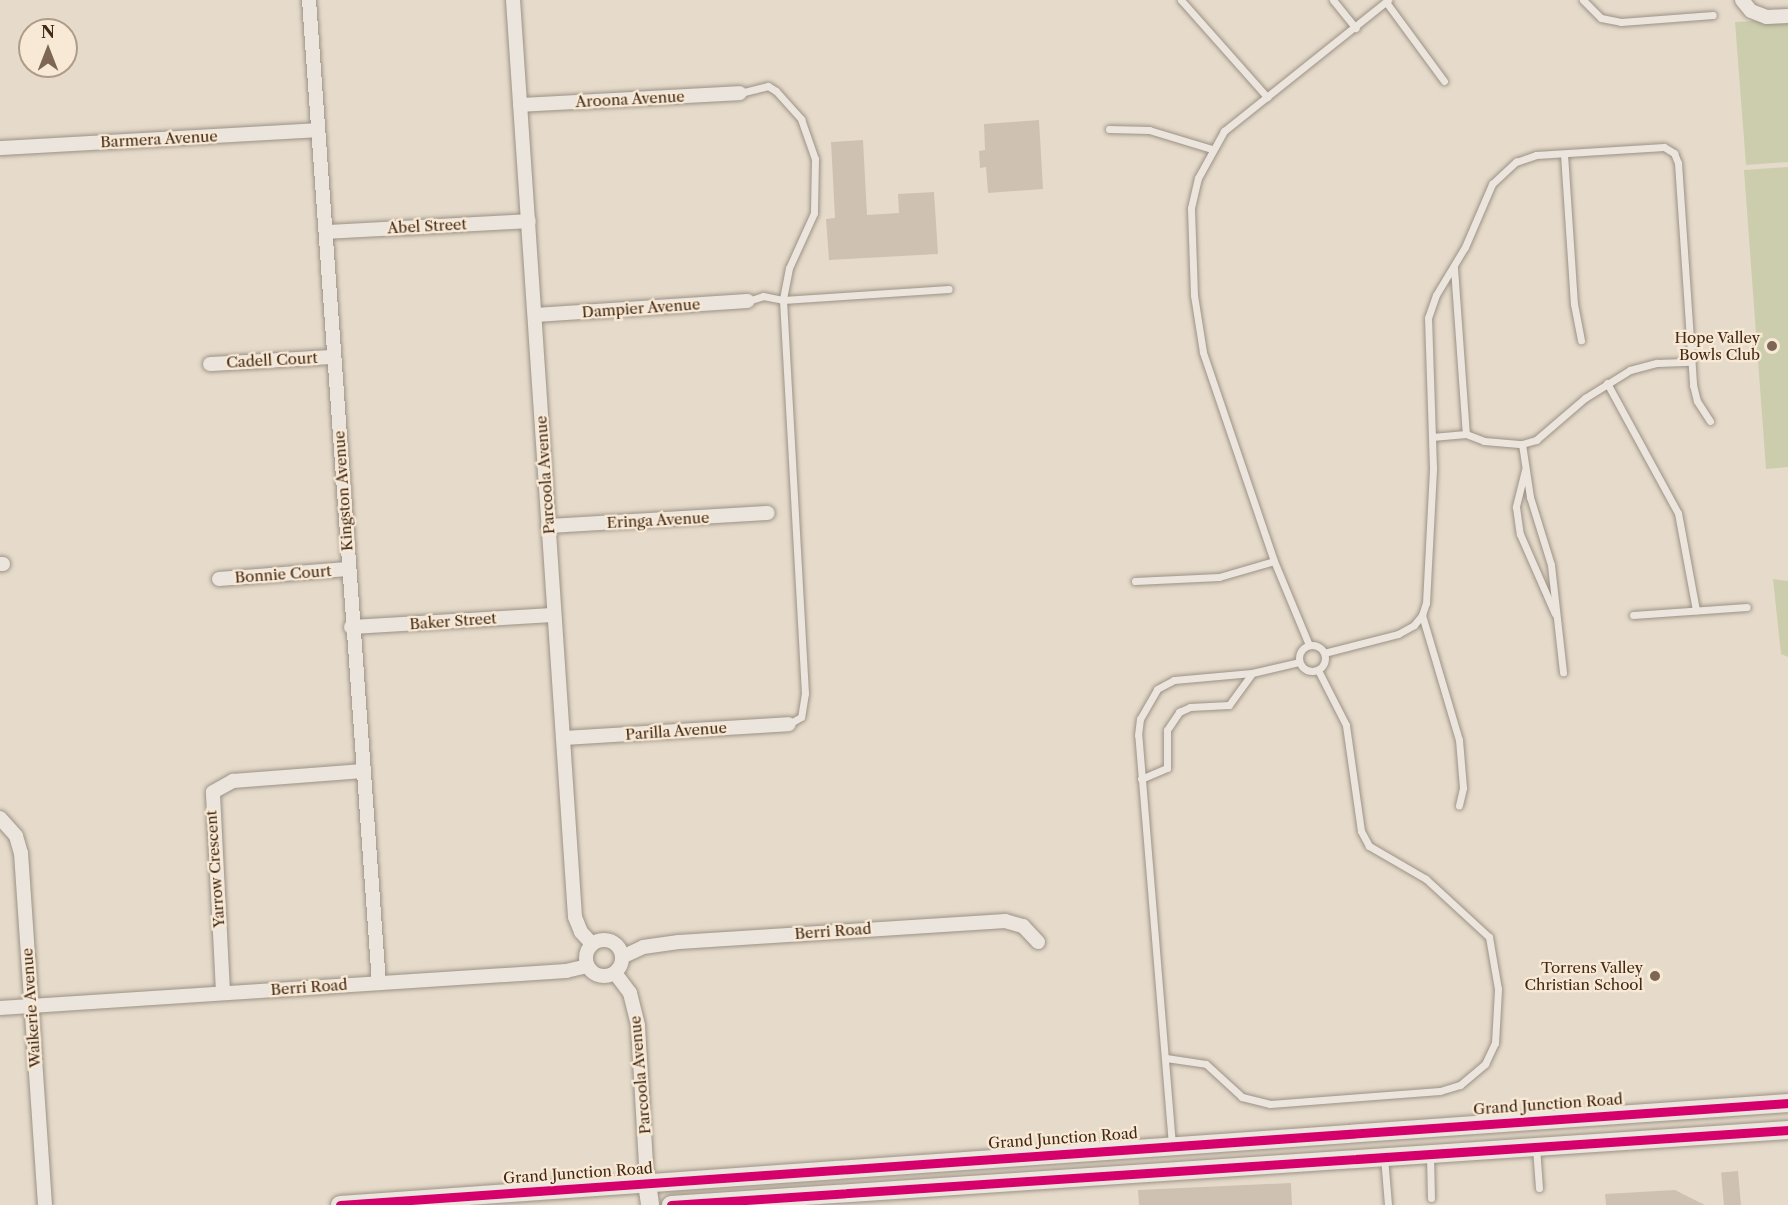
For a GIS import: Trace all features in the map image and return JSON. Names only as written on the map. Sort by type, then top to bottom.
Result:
[{"type":"main road","name":"Grand Junction Road","points":[[340,1205],[1788,1103]]},
{"type":"main road","points":[[1507,1122],[1507,1128],[1515,1133],[1542,1133],[1582,1141]]},
{"type":"main road","points":[[1430,1152],[1447,1126]]},
{"type":"main road","points":[[671,1205],[887,1197],[1173,1170],[1582,1141],[1787,1130]]},
{"type":"main road","points":[[1344,1133],[1384,1155]]},
{"type":"main road","points":[[1172,1146],[1173,1170]]},
{"type":"main road","points":[[885,1166],[887,1197]]},
{"type":"main road","points":[[647,1183],[650,1205]]},
{"type":"street","name":"Kingston Avenue","points":[[309,0],[351,627],[378,982]]},
{"type":"street","name":"Parcoola Avenue","points":[[513,0],[574,917],[592,944]]},
{"type":"street","points":[[1742,0],[1751,11],[1767,16],[1788,16]]},
{"type":"street","name":"Aroona Avenue","points":[[520,105],[740,93]]},
{"type":"street","name":"Barmera Avenue","points":[[0,148],[317,130]]},
{"type":"street","name":"Abel Street","points":[[326,232],[529,221]]},
{"type":"street","name":"Dampier Avenue","points":[[535,315],[748,301]]},
{"type":"street","name":"Cadell Court","points":[[210,364],[333,357]]},
{"type":"street","name":"Eringa Avenue","points":[[548,526],[768,513]]},
{"type":"street","name":"Bonnie Court","points":[[219,579],[348,569]]},
{"type":"street","name":"Baker Street","points":[[351,627],[554,615]]},
{"type":"street","name":"Parilla Avenue","points":[[563,738],[789,724]]},
{"type":"street","name":"Yarrow Crescent","points":[[223,993],[213,792],[233,781],[363,771]]},
{"type":"street","name":"Waikerie Avenue","points":[[0,818],[16,836],[21,853],[45,1205]]},
{"type":"street","name":"Berri Road","points":[[622,957],[643,946],[679,942],[1005,921],[1023,926],[1038,942]]},
{"type":"street","points":[[609,941],[619,948],[622,957],[615,973],[603,977],[586,966],[586,953],[592,944],[609,941]]},
{"type":"street","name":"Berri Road","points":[[0,1008],[566,971],[586,966]]},
{"type":"street","name":"Parcoola Avenue","points":[[615,973],[630,993],[638,1026],[647,1183]]},
{"type":"lane","points":[[1181,0],[1267,97]]},
{"type":"lane","points":[[1333,0],[1356,27]]},
{"type":"lane","points":[[1583,0],[1600,18],[1621,22],[1713,15]]},
{"type":"lane","points":[[1309,645],[1274,561],[1203,352],[1195,300],[1191,208],[1212,149],[1231,125],[1387,1],[1444,81]]},
{"type":"lane","points":[[740,93],[768,86],[776,91],[801,119],[815,159],[814,213],[789,268],[783,300],[805,693],[801,717],[789,724]]},
{"type":"lane","points":[[1109,129],[1149,130],[1212,149]]},
{"type":"lane","points":[[1324,652],[1398,634],[1414,625],[1422,615],[1427,592],[1432,437],[1428,318],[1436,295],[1454,268],[1492,184],[1502,172],[1536,155],[1664,147],[1674,153],[1678,174],[1691,362],[1696,401],[1710,421]]},
{"type":"lane","points":[[1564,154],[1574,304],[1581,340]]},
{"type":"lane","points":[[1454,268],[1466,434]]},
{"type":"lane","points":[[748,301],[763,296],[783,300],[949,289]]},
{"type":"lane","points":[[1432,437],[1466,434],[1484,441],[1522,444],[1536,440],[1607,382],[1630,370],[1657,363],[1691,362]]},
{"type":"lane","points":[[1607,382],[1678,513],[1687,544],[1695,610]]},
{"type":"lane","points":[[1522,444],[1530,498],[1551,565],[1563,672]]},
{"type":"lane","points":[[1526,469],[1516,507],[1520,534],[1557,619]]},
{"type":"lane","points":[[1135,581],[1219,577],[1274,561]]},
{"type":"lane","points":[[1633,615],[1747,607]]},
{"type":"lane","points":[[1422,615],[1459,740],[1463,788],[1460,806]]},
{"type":"lane","points":[[1309,645],[1318,646],[1324,652],[1325,662],[1318,670],[1305,669],[1299,663],[1299,653],[1309,645]]},
{"type":"lane","points":[[1172,1146],[1142,779],[1140,719],[1157,689],[1174,680],[1252,673],[1299,663]]},
{"type":"lane","points":[[1166,1058],[1206,1064],[1242,1097],[1270,1104],[1440,1091],[1460,1085],[1485,1064],[1495,1042],[1498,989],[1489,937],[1426,879],[1369,846],[1361,831],[1346,724],[1318,670]]},
{"type":"lane","points":[[1142,779],[1167,768],[1167,730],[1174,717],[1190,707],[1229,705],[1252,673]]},
{"type":"lane","points":[[1536,1144],[1539,1188]]},
{"type":"lane","points":[[1430,1152],[1431,1198]]},
{"type":"lane","points":[[1384,1155],[1388,1205]]},
{"type":"green space","points":[[1788,19],[1788,162],[1746,165],[1735,22]]},
{"type":"green space","name":"Hope Valley Bowls Club","points":[[1788,167],[1788,467],[1766,469],[1744,170]]},
{"type":"green space","points":[[1773,579],[1788,581],[1788,657],[1781,654]]},
{"type":"building","points":[[1039,120],[1043,189],[988,193],[986,167],[980,168],[979,151],[985,150],[984,124]]},
{"type":"building","points":[[863,140],[867,215],[899,213],[898,194],[934,192],[938,254],[829,260],[826,219],[835,218],[831,142]]},
{"type":"building","points":[[1738,1171],[1741,1205],[1724,1205],[1721,1172]]},
{"type":"building","points":[[1291,1183],[1292,1205],[1139,1205],[1138,1190]]},
{"type":"building","points":[[1675,1190],[1705,1205],[1606,1205],[1605,1194]]},
{"type":"cycle path","points":[[340,1205],[1788,1103]]},
{"type":"cycle path","points":[[671,1205],[1788,1130]]},
{"type":"place","name":"Hope Valley Bowls Club","points":[[1772,346]]},
{"type":"place","name":"Torrens Valley Christian School","points":[[1655,976]]}]
